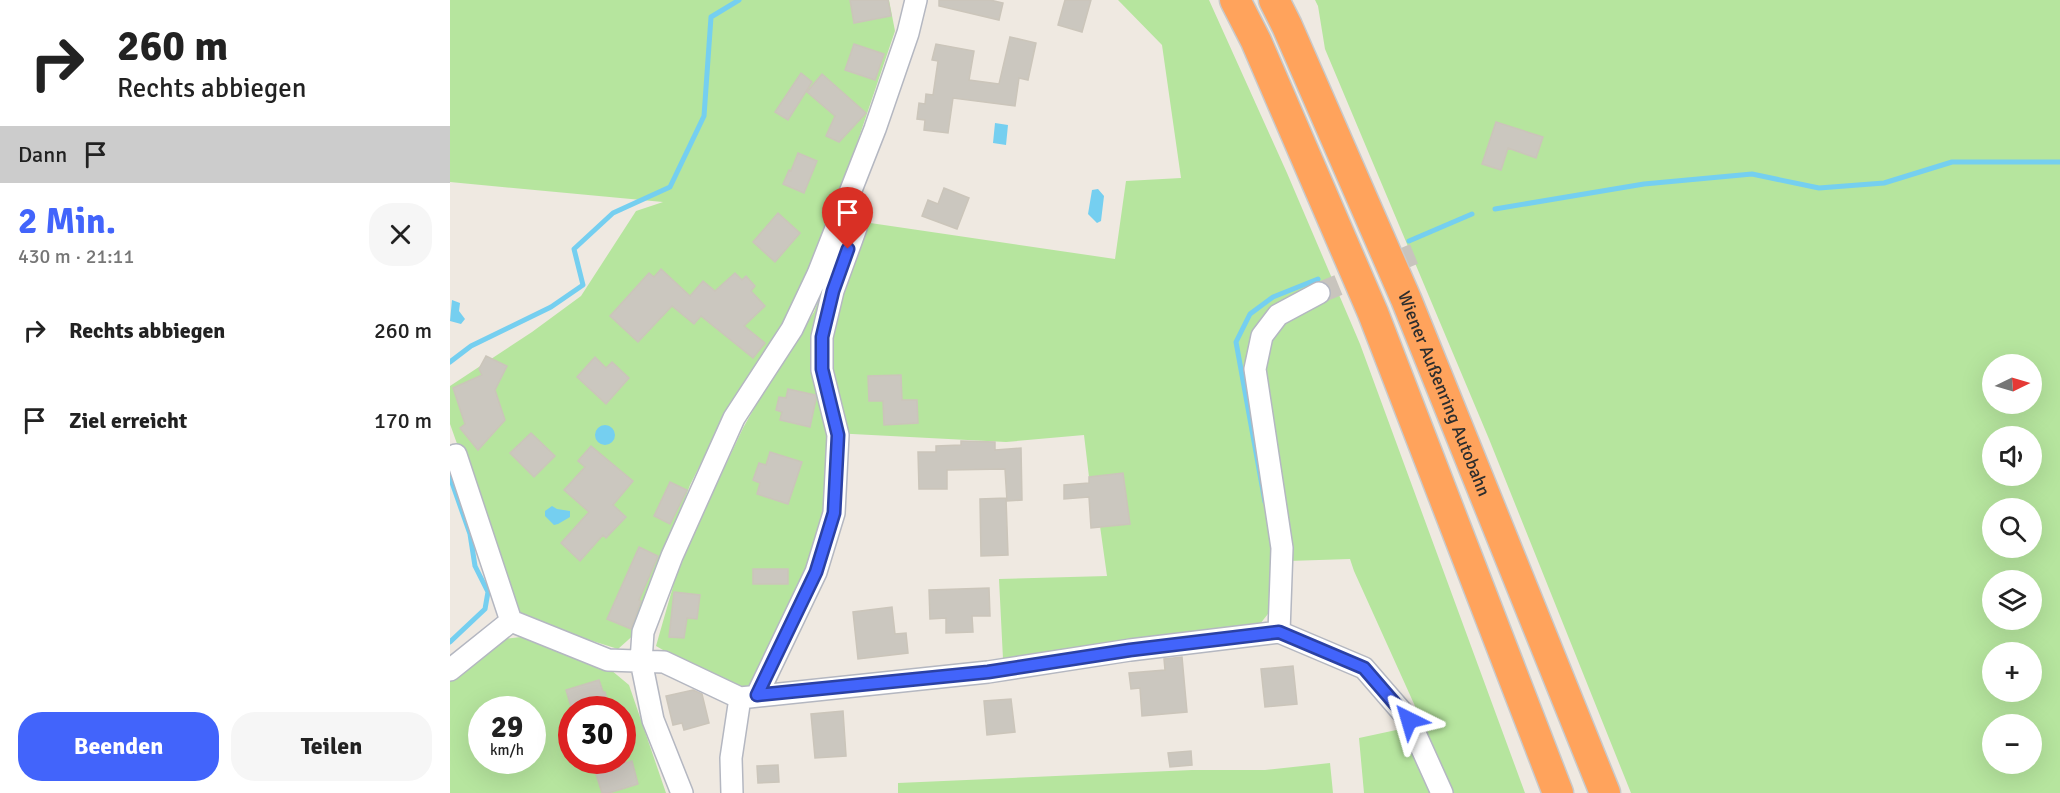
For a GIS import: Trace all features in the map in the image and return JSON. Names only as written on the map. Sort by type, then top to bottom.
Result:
[{"type":"highway","name":"Wiener Außenring Autobahn","points":[[1235,0],[1256,41],[1373,313],[1558,793]]},
{"type":"highway","name":"Wiener Außenring Autobahn","points":[[1274,0],[1406,300],[1605,793]]},
{"type":"street","points":[[903,0],[908,33]]},
{"type":"street","points":[[682,793],[652,720],[641,661],[643,632],[672,556],[734,418],[792,328],[818,274],[875,129],[908,33],[916,0]]},
{"type":"street","points":[[732,793],[731,758],[748,696],[816,572],[834,513],[838,435],[822,369],[822,337],[833,291],[856,228]]},
{"type":"street","points":[[1279,632],[1282,548],[1255,369],[1262,336],[1278,315],[1320,293]]},
{"type":"street","points":[[456,455],[511,621],[608,660],[664,662],[748,696],[988,672],[1130,650],[1279,632],[1364,668],[1409,720],[1442,793]]},
{"type":"street","points":[[450,670],[511,621]]},
{"type":"green space","points":[[450,0],[889,0],[895,31],[814,262],[778,333],[732,402],[690,485],[637,632],[618,649],[519,618],[450,424],[450,386],[532,332],[581,296],[636,211],[663,202],[450,182]]},
{"type":"green space","points":[[1118,0],[1209,0],[1287,173],[1360,344],[1525,793],[1364,793],[1359,738],[1424,726],[1350,559],[1288,561],[1256,331],[1279,574],[1271,610],[1260,624],[1003,659],[999,579],[1107,576],[1100,526],[1130,524],[1123,474],[1089,477],[1084,435],[1006,442],[833,433],[829,506],[809,572],[751,686],[739,688],[700,671],[656,646],[676,576],[703,513],[743,428],[769,382],[814,312],[850,220],[1115,259],[1126,181],[1181,178],[1162,45]],"holes":[[[900,375],[902,400],[917,400],[918,423],[884,424],[883,401],[869,401],[868,376]]]},
{"type":"green space","points":[[1315,0],[2060,0],[2060,793],[1631,793],[1489,439],[1325,49]]},
{"type":"green space","points":[[521,637],[611,670],[629,685],[633,696],[558,696],[558,774],[636,774],[636,705],[666,793],[450,793],[450,679],[503,639]]},
{"type":"green space","points":[[1330,763],[1333,793],[898,793],[898,783],[1192,770],[1265,770]]},
{"type":"water","points":[[995,123],[1008,125],[1006,145],[993,143]]},
{"type":"water","points":[[1098,189],[1104,196],[1101,221],[1097,223],[1088,214],[1092,190]]},
{"type":"water","points":[[452,300],[460,303],[459,311],[465,319],[461,324],[450,321]]},
{"type":"water","points":[[605,425],[612,428],[615,435],[612,442],[605,445],[598,442],[595,435],[598,428]]},
{"type":"water","points":[[552,506],[570,511],[570,517],[554,525],[545,516],[545,511]]},
{"type":"building","points":[[850,0],[888,0],[891,16],[854,23]]},
{"type":"building","points":[[939,0],[990,0],[1003,3],[999,20],[939,6]]},
{"type":"building","points":[[1065,0],[1091,0],[1082,32],[1058,25]]},
{"type":"building","points":[[1010,37],[1036,43],[1028,80],[1019,78],[1015,106],[953,98],[948,133],[924,130],[925,120],[917,119],[919,103],[925,104],[926,94],[933,95],[938,61],[932,60],[936,44],[974,51],[969,80],[999,84]]},
{"type":"building","points":[[854,44],[884,54],[875,80],[845,70]]},
{"type":"building","points":[[801,73],[812,82],[788,120],[775,112]]},
{"type":"building","points":[[822,74],[866,113],[839,142],[826,136],[835,116],[807,92]]},
{"type":"building","points":[[1496,122],[1543,137],[1536,158],[1508,148],[1501,170],[1482,164]]},
{"type":"building","points":[[798,153],[817,161],[804,193],[783,184]]},
{"type":"building","points":[[944,188],[969,198],[957,229],[922,216],[928,200],[938,204]]},
{"type":"building","points":[[778,213],[800,233],[775,262],[753,242]]},
{"type":"building","points":[[661,269],[690,296],[703,281],[715,291],[735,273],[742,280],[746,276],[755,286],[751,291],[765,306],[744,326],[765,343],[753,358],[701,316],[694,324],[672,306],[638,342],[610,316],[649,273],[654,277]]},
{"type":"building","points":[[486,356],[507,366],[495,390],[505,420],[478,450],[460,428],[465,424],[453,388],[482,375],[479,369]]},
{"type":"building","points":[[595,357],[606,368],[612,362],[629,378],[606,404],[577,377]]},
{"type":"building","points":[[901,375],[902,400],[917,400],[918,423],[884,425],[883,401],[869,401],[868,376]]},
{"type":"building","points":[[788,389],[815,395],[810,427],[780,420],[782,412],[776,410],[779,397],[786,398]]},
{"type":"building","points":[[531,433],[555,456],[534,477],[510,453]]},
{"type":"building","points":[[961,441],[995,442],[995,450],[1021,448],[1022,500],[1007,501],[1005,469],[947,470],[947,489],[919,489],[918,452],[936,452],[936,446],[961,445]]},
{"type":"building","points":[[591,446],[633,481],[613,505],[626,517],[606,538],[603,535],[580,561],[561,543],[589,512],[564,490],[585,467],[578,461]]},
{"type":"building","points":[[770,452],[802,462],[788,504],[757,494],[760,483],[753,480],[759,463],[766,465]]},
{"type":"building","points":[[1123,473],[1130,524],[1091,528],[1089,497],[1064,499],[1064,485],[1089,483],[1089,477]]},
{"type":"building","points":[[670,482],[687,490],[670,524],[654,516]]},
{"type":"building","points":[[1006,498],[1008,555],[981,556],[980,499]]},
{"type":"building","points":[[639,547],[658,556],[639,600],[641,601],[631,629],[607,619]]},
{"type":"building","points":[[753,569],[788,569],[788,584],[753,584]]},
{"type":"building","points":[[989,588],[990,616],[972,616],[973,632],[946,633],[946,618],[930,619],[929,590]]},
{"type":"building","points":[[674,592],[700,595],[697,619],[687,618],[684,638],[669,637]]},
{"type":"building","points":[[892,607],[895,634],[906,633],[908,653],[858,659],[853,612]]},
{"type":"building","points":[[1182,657],[1187,712],[1142,716],[1140,688],[1131,689],[1129,673],[1165,670],[1164,659]]},
{"type":"building","points":[[1293,666],[1297,704],[1265,707],[1261,669]]},
{"type":"building","points":[[599,680],[606,696],[568,696],[566,690]]},
{"type":"building","points":[[693,690],[702,694],[709,723],[684,730],[682,723],[673,725],[666,696]]},
{"type":"building","points":[[1011,699],[1015,732],[987,735],[984,701]]},
{"type":"building","points":[[843,711],[846,756],[815,758],[811,714]]},
{"type":"building","points":[[1191,751],[1192,765],[1170,767],[1168,753]]},
{"type":"building","points":[[778,765],[779,782],[758,783],[757,766]]},
{"type":"building","points":[[596,774],[635,774],[638,784],[602,793]]},
{"type":"waterway","points":[[450,362],[471,346],[551,307],[583,285],[574,249],[613,213],[670,187],[704,116],[711,17],[739,0]]},
{"type":"waterway","points":[[1495,209],[1644,184],[1752,174],[1819,188],[1884,183],[1952,162],[2060,162]]},
{"type":"waterway","points":[[1409,241],[1472,214]]},
{"type":"waterway","points":[[1265,502],[1236,342],[1250,314],[1273,297],[1318,279]]},
{"type":"waterway","points":[[450,477],[470,534],[475,566],[488,592],[485,609],[450,642]]},
{"type":"tunnel","points":[[1319,293],[1414,254]]},
{"type":"route","points":[[848,249],[833,291],[822,337],[822,369],[838,435],[834,513],[816,572],[757,695],[988,672],[1130,650],[1279,632],[1364,668],[1409,720]]}]
